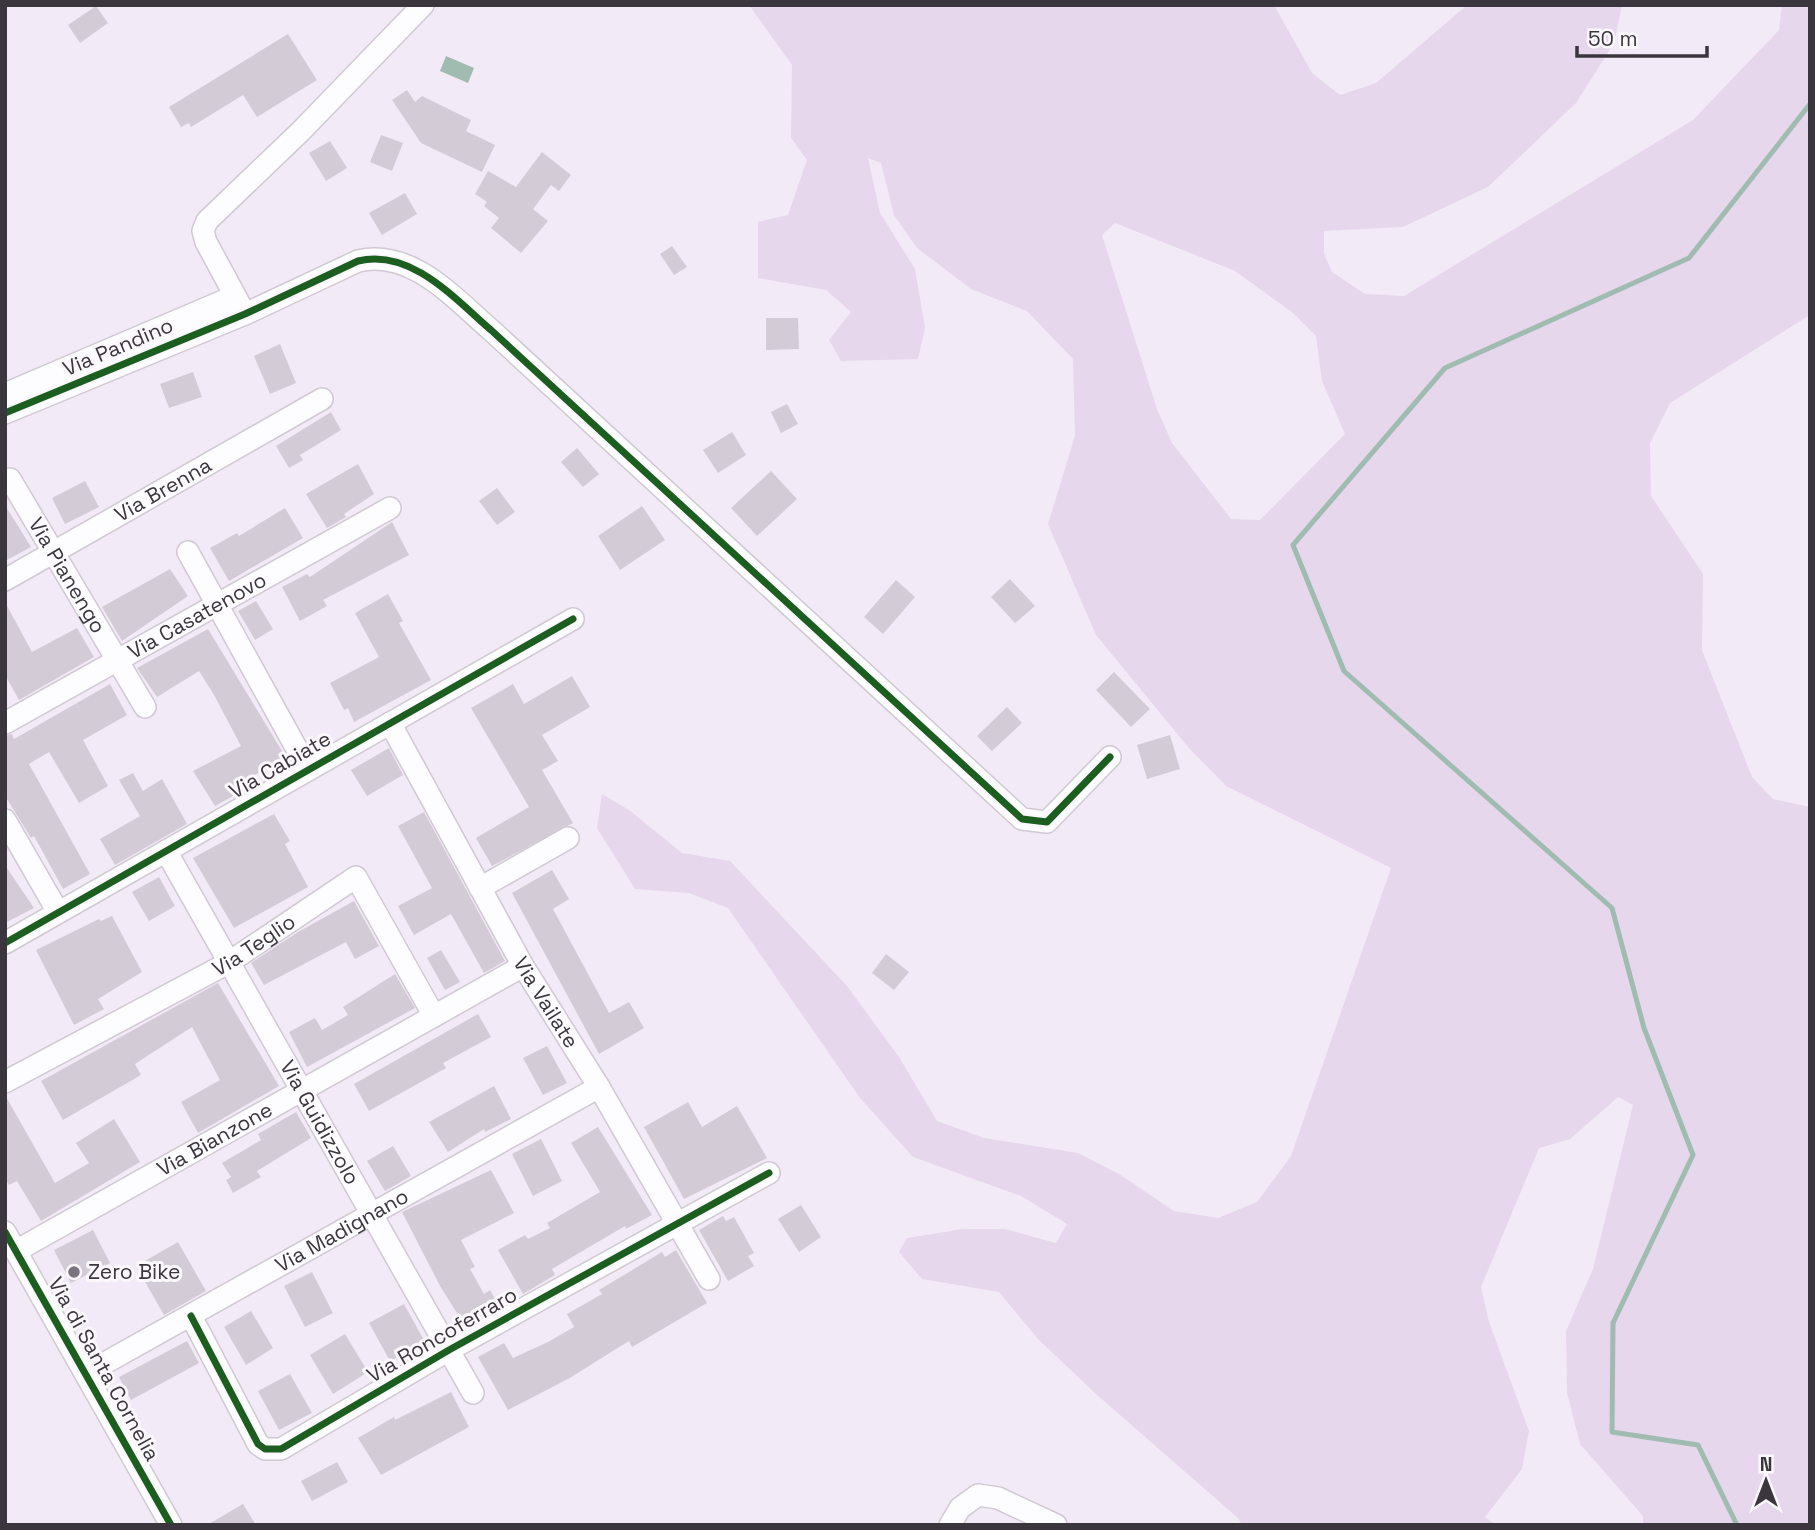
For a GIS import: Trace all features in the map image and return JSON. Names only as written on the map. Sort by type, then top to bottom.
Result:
[{"type":"street","points":[[423,5],[301,131],[206,221],[203,231],[206,242],[240,305],[358,261],[379,258],[410,267],[438,284],[491,330],[1022,819],[1047,822],[1110,757]]},
{"type":"street","name":"Via Pandino","points":[[5,394],[240,305]]},
{"type":"street","name":"Via Pandino","points":[[5,413],[240,305]]},
{"type":"street","name":"Via Brenna","points":[[5,580],[322,399]]},
{"type":"street","name":"Via Pianengo","points":[[10,479],[145,707]]},
{"type":"street","name":"Via Casatenovo","points":[[5,723],[390,509]]},
{"type":"street","points":[[188,552],[308,769]]},
{"type":"street","name":"Via Cabiate","points":[[5,943],[573,619]]},
{"type":"street","name":"Via Vailate","points":[[390,723],[523,966],[599,1087],[709,1279]]},
{"type":"street","points":[[5,820],[58,912]]},
{"type":"street","points":[[480,888],[568,838]]},
{"type":"street","name":"Via Guidizzolo","points":[[166,851],[473,1393]]},
{"type":"street","name":"Via Teglio","points":[[5,1082],[228,962],[356,877],[434,1016]]},
{"type":"street","name":"Via Bianzone","points":[[16,1251],[523,966]]},
{"type":"street","name":"Via Madignano","points":[[87,1373],[599,1087]]},
{"type":"street","name":"Via Roncoferraro","points":[[191,1316],[258,1444],[270,1450],[281,1449],[449,1350],[769,1172]]},
{"type":"street","name":"Via di Santa Cornelia","points":[[5,1232],[171,1525]]},
{"type":"street","points":[[950,1525],[960,1508],[978,1495],[998,1499],[1056,1525]]},
{"type":"shaded area","points":[[749,5],[1274,5],[1312,73],[1340,95],[1376,83],[1467,5],[1622,5],[1614,43],[1576,103],[1488,187],[1403,227],[1324,231],[1324,253],[1332,272],[1365,294],[1404,296],[1693,120],[1779,30],[1782,5],[1810,5],[1810,315],[1670,403],[1650,443],[1651,496],[1703,574],[1702,650],[1752,777],[1773,799],[1810,807],[1810,1525],[1643,1525],[1643,1516],[1580,1444],[1567,1393],[1566,1331],[1593,1269],[1633,1105],[1618,1097],[1570,1139],[1539,1148],[1481,1287],[1489,1322],[1529,1431],[1522,1469],[1485,1517],[1496,1525],[1242,1525],[1238,1518],[1096,1394],[1038,1339],[999,1292],[922,1279],[899,1252],[907,1238],[963,1229],[1005,1229],[1056,1243],[1067,1224],[1021,1196],[913,1157],[860,1098],[728,908],[689,893],[635,889],[597,828],[602,794],[629,810],[682,853],[730,861],[847,986],[899,1057],[937,1121],[984,1138],[1078,1153],[1119,1174],[1174,1211],[1218,1218],[1257,1202],[1291,1156],[1391,868],[1226,786],[1188,747],[1096,635],[1048,524],[1075,436],[1073,359],[1027,311],[971,289],[917,248],[894,215],[881,163],[868,158],[880,213],[915,269],[925,328],[918,359],[841,361],[829,340],[851,312],[826,290],[758,278],[758,222],[788,215],[807,160],[791,138],[792,65]],"holes":[[[1115,223],[1235,271],[1293,313],[1316,336],[1322,381],[1345,434],[1260,520],[1231,519],[1172,443],[1157,409],[1102,235]]]},
{"type":"shaded area","points":[[446,56],[474,68],[468,83],[440,71]]},
{"type":"building","points":[[96,6],[108,23],[80,43],[68,25]]},
{"type":"building","points":[[288,34],[317,80],[257,117],[243,95],[191,127],[189,123],[181,127],[169,107]]},
{"type":"building","points":[[407,90],[415,102],[422,96],[471,120],[466,131],[495,145],[482,172],[421,143],[392,100]]},
{"type":"building","points":[[381,135],[403,143],[392,171],[370,162]]},
{"type":"building","points":[[330,141],[347,168],[326,181],[309,153]]},
{"type":"building","points":[[542,152],[571,175],[559,191],[551,185],[533,209],[548,221],[521,253],[491,228],[499,218],[484,206],[487,202],[475,194],[488,171],[516,187]]},
{"type":"building","points":[[405,193],[417,214],[382,235],[369,213]]},
{"type":"building","points":[[672,246],[687,267],[674,275],[660,254]]},
{"type":"building","points":[[766,318],[798,318],[799,349],[766,350]]},
{"type":"building","points":[[280,344],[296,383],[270,394],[254,356]]},
{"type":"building","points":[[193,372],[202,397],[169,408],[160,384]]},
{"type":"building","points":[[787,404],[798,424],[781,433],[771,412]]},
{"type":"building","points":[[331,412],[341,430],[300,455],[303,460],[289,468],[276,446]]},
{"type":"building","points":[[732,432],[746,455],[718,473],[703,450]]},
{"type":"building","points":[[577,448],[599,474],[583,487],[561,462]]},
{"type":"building","points":[[358,464],[374,494],[344,514],[346,517],[327,528],[306,494]]},
{"type":"building","points":[[771,471],[797,499],[757,536],[731,508]]},
{"type":"building","points":[[85,481],[99,507],[65,524],[52,498]]},
{"type":"building","points":[[497,488],[515,512],[497,525],[479,501]]},
{"type":"building","points":[[5,505],[31,547],[5,561]]},
{"type":"building","points":[[642,506],[665,540],[620,570],[598,536]]},
{"type":"building","points":[[285,508],[303,538],[229,581],[210,548],[237,533],[239,536]]},
{"type":"building","points":[[392,522],[409,555],[323,600],[327,606],[300,621],[282,587],[307,574],[310,577]]},
{"type":"building","points":[[170,569],[188,596],[122,641],[102,607]]},
{"type":"building","points":[[1010,579],[1035,606],[1015,623],[991,597]]},
{"type":"building","points":[[896,580],[915,597],[883,634],[864,617]]},
{"type":"building","points":[[388,594],[403,621],[399,623],[431,680],[354,722],[348,708],[344,710],[330,683],[379,657],[355,613]]},
{"type":"building","points":[[256,601],[273,629],[255,640],[238,611]]},
{"type":"building","points":[[5,602],[32,652],[77,628],[94,657],[19,700],[5,675]]},
{"type":"building","points":[[208,629],[285,756],[239,785],[242,791],[215,806],[193,771],[241,746],[214,695],[199,671],[157,697],[137,668]]},
{"type":"building","points":[[1114,672],[1150,709],[1131,727],[1096,690]]},
{"type":"building","points":[[572,676],[590,707],[542,735],[558,761],[542,770],[573,823],[492,866],[476,838],[529,807],[471,708],[513,684],[524,704]]},
{"type":"building","points":[[110,684],[127,715],[83,740],[108,786],[79,803],[49,752],[29,764],[90,874],[63,889],[34,836],[31,838],[5,796],[5,736],[12,734],[14,739]]},
{"type":"building","points":[[1007,707],[1022,723],[992,751],[977,736]]},
{"type":"building","points":[[1170,735],[1180,769],[1147,779],[1137,745]]},
{"type":"building","points":[[389,748],[403,775],[367,796],[351,770]]},
{"type":"building","points":[[133,773],[143,791],[162,779],[187,824],[115,865],[100,839],[140,816],[119,780]]},
{"type":"building","points":[[424,812],[505,961],[484,973],[451,914],[414,935],[398,906],[432,888],[398,826]]},
{"type":"building","points":[[274,814],[290,841],[285,844],[308,887],[234,928],[193,858]]},
{"type":"building","points":[[5,865],[34,908],[5,923]]},
{"type":"building","points":[[552,870],[569,899],[553,909],[609,1013],[629,1002],[644,1028],[599,1054],[512,893]]},
{"type":"building","points":[[159,877],[175,906],[149,921],[132,892]]},
{"type":"building","points":[[354,901],[379,946],[355,959],[346,942],[264,985],[251,963],[298,932]]},
{"type":"building","points":[[112,916],[142,972],[98,999],[104,1009],[74,1025],[36,950],[99,919],[101,921]]},
{"type":"building","points":[[441,950],[460,982],[445,990],[427,958]]},
{"type":"building","points":[[886,954],[909,972],[894,990],[872,973]]},
{"type":"building","points":[[395,974],[415,1008],[307,1067],[289,1032],[315,1018],[322,1030],[348,1015],[343,1007]]},
{"type":"building","points":[[218,983],[279,1086],[198,1133],[181,1102],[220,1080],[192,1027],[135,1064],[141,1075],[63,1120],[41,1081]]},
{"type":"building","points":[[478,1014],[491,1037],[443,1063],[446,1068],[369,1111],[354,1084]]},
{"type":"building","points":[[547,1046],[567,1083],[543,1095],[523,1058]]},
{"type":"building","points":[[494,1086],[511,1119],[485,1132],[484,1129],[448,1152],[429,1122]]},
{"type":"building","points":[[5,1095],[55,1183],[89,1163],[76,1143],[114,1119],[140,1162],[41,1221],[17,1181],[9,1185],[5,1178]]},
{"type":"building","points":[[688,1102],[702,1127],[737,1106],[767,1158],[684,1199],[644,1127]]},
{"type":"building","points":[[296,1112],[311,1138],[257,1171],[261,1177],[233,1193],[226,1180],[231,1177],[222,1163],[261,1140],[258,1134]]},
{"type":"building","points":[[598,1127],[652,1215],[626,1229],[625,1226],[552,1269],[555,1275],[523,1294],[498,1250],[525,1235],[528,1239],[550,1228],[547,1223],[600,1192],[571,1143]]},
{"type":"building","points":[[541,1139],[562,1181],[533,1196],[512,1154]]},
{"type":"building","points":[[393,1146],[411,1176],[385,1191],[367,1161]]},
{"type":"building","points":[[491,1170],[514,1213],[461,1240],[475,1267],[470,1269],[484,1294],[490,1290],[499,1306],[465,1326],[440,1286],[402,1212]]},
{"type":"building","points":[[801,1205],[821,1237],[799,1252],[778,1219]]},
{"type":"building","points":[[723,1216],[726,1221],[734,1217],[754,1253],[748,1256],[754,1266],[728,1281],[699,1230]]},
{"type":"building","points":[[93,1230],[110,1263],[71,1283],[54,1250]]},
{"type":"building","points":[[178,1242],[206,1291],[164,1315],[136,1266]]},
{"type":"building","points":[[676,1250],[707,1303],[632,1347],[629,1341],[568,1379],[508,1410],[478,1357],[504,1343],[513,1358],[548,1342],[574,1327],[567,1314],[602,1294],[599,1290],[662,1252],[665,1257]]},
{"type":"building","points":[[312,1272],[333,1313],[305,1327],[284,1286]]},
{"type":"building","points":[[404,1304],[425,1342],[390,1361],[369,1323]]},
{"type":"building","points":[[251,1311],[273,1348],[246,1365],[224,1327]]},
{"type":"building","points":[[345,1334],[368,1372],[333,1394],[310,1355]]},
{"type":"building","points":[[187,1341],[199,1363],[131,1400],[119,1377]]},
{"type":"building","points":[[290,1374],[312,1413],[279,1430],[258,1391]]},
{"type":"building","points":[[451,1392],[469,1427],[381,1475],[358,1438],[394,1417],[395,1420]]},
{"type":"building","points":[[337,1462],[348,1482],[312,1501],[301,1481]]},
{"type":"building","points":[[243,1504],[256,1525],[207,1525]]},
{"type":"waterway","points":[[1737,1525],[1698,1445],[1612,1432],[1613,1323],[1693,1155],[1644,1028],[1612,908],[1344,671],[1293,545],[1445,368],[1689,258],[1810,104]]},
{"type":"cycle path","points":[[5,413],[245,314],[358,261],[377,259],[396,262],[431,279],[462,304],[1022,819],[1047,822],[1110,757]]},
{"type":"cycle path","points":[[5,943],[573,619]]},
{"type":"cycle path","points":[[191,1316],[258,1444],[265,1449],[281,1449],[449,1350],[769,1173]]},
{"type":"cycle path","points":[[5,1232],[171,1525]]},
{"type":"place","name":"Zero Bike","points":[[74,1272]]}]
